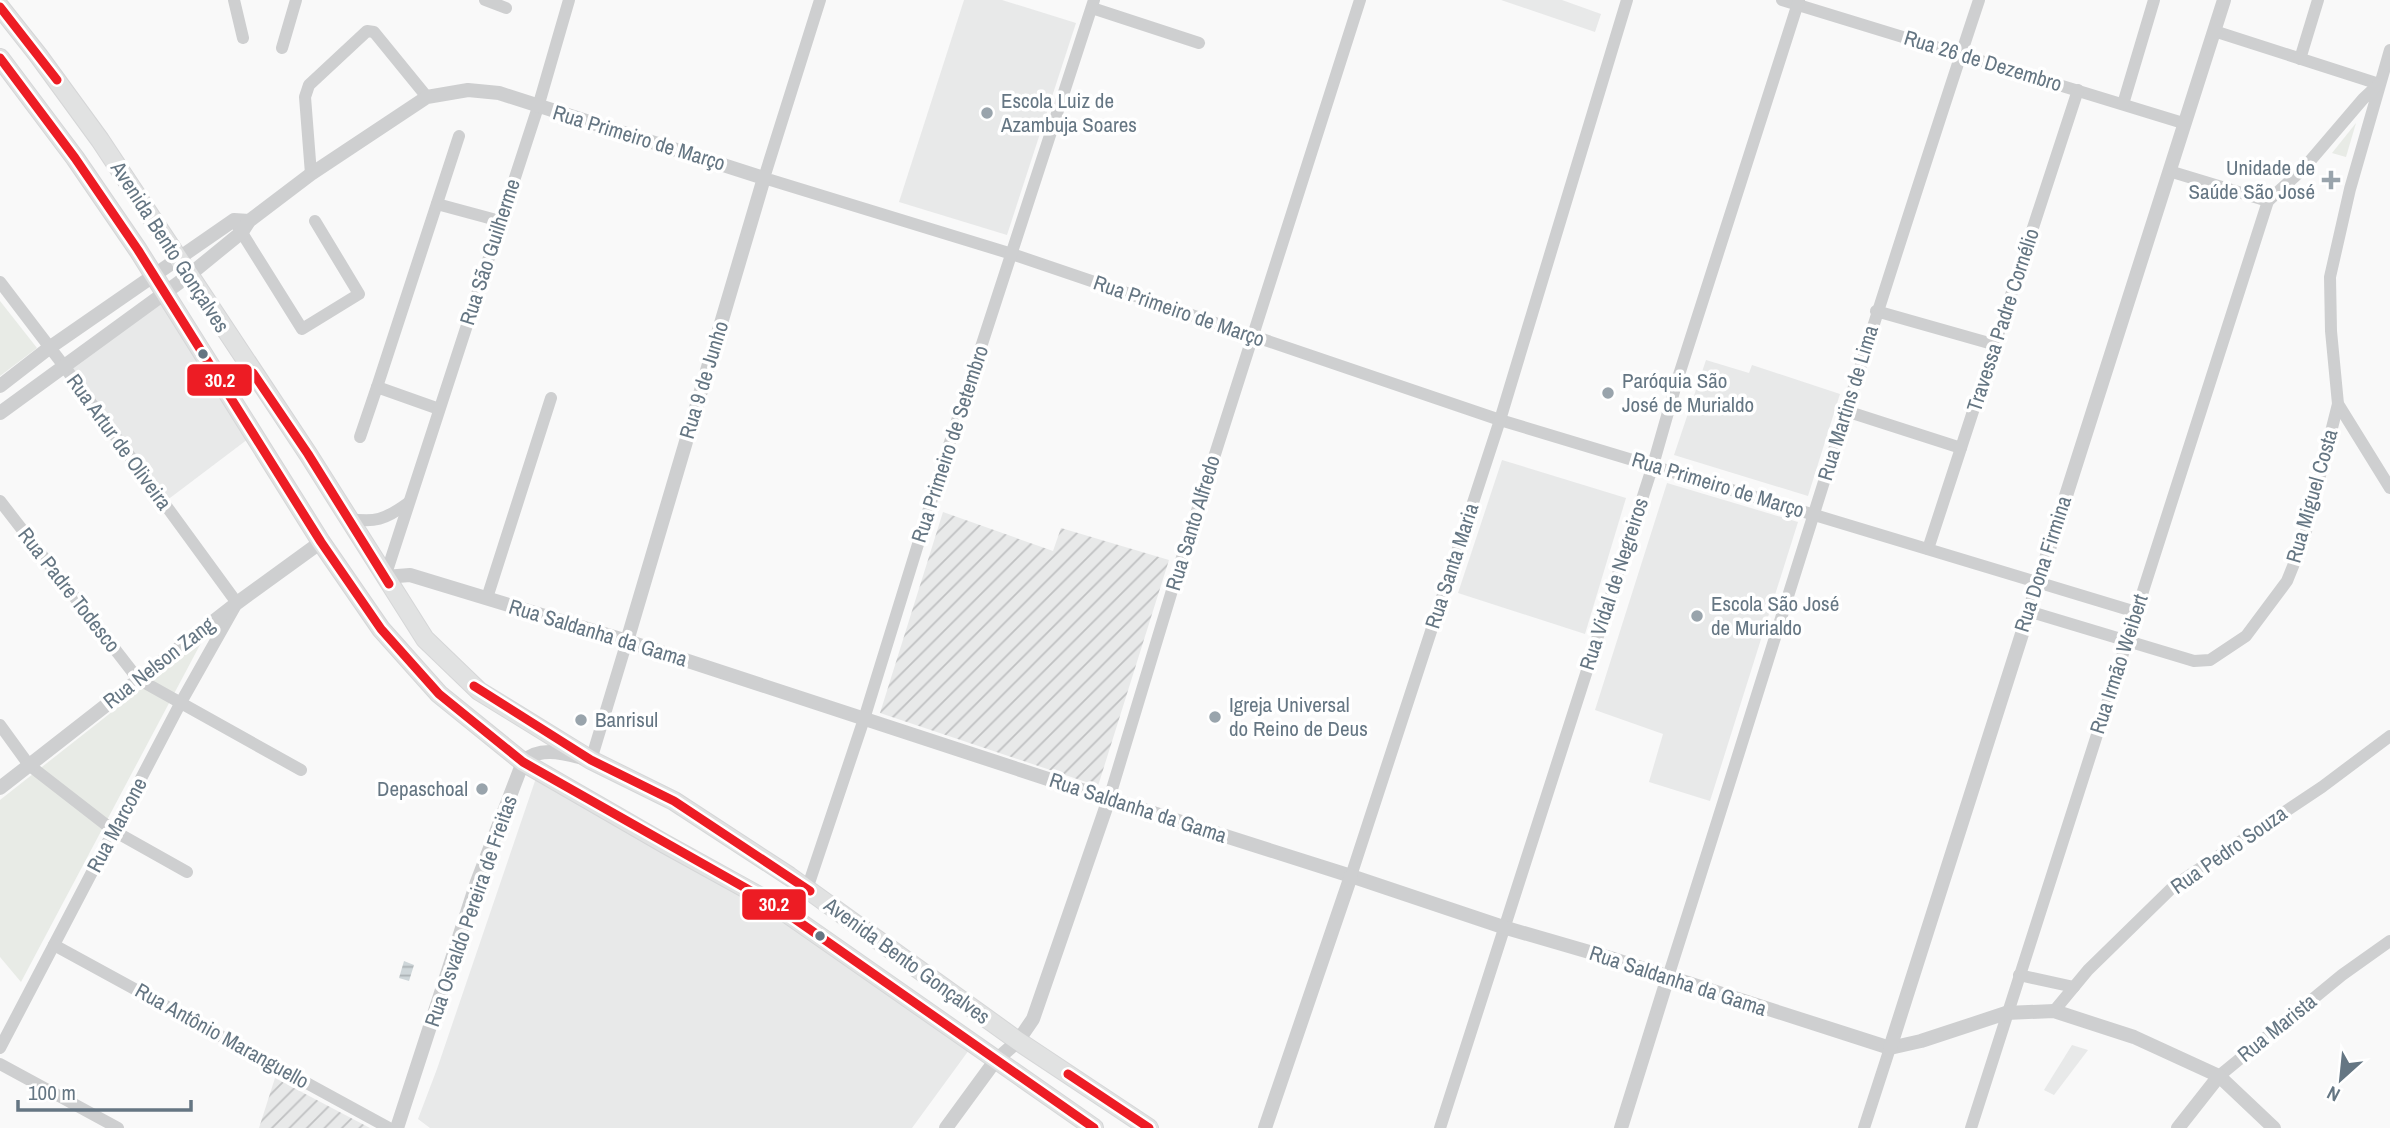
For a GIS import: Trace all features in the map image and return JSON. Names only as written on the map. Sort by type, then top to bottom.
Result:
[{"type":"main road","name":"Avenida Bento Gonçalves","points":[[0,7],[85,120],[308,454],[425,639],[479,691],[591,760],[674,801],[807,889],[1018,1041],[1149,1128]]},
{"type":"main road","name":"Avenida Bento Gonçalves","points":[[0,58],[75,159],[154,275],[321,542],[380,629],[439,694],[523,762],[772,903],[1094,1128]]},
{"type":"street","points":[[234,0],[243,38]]},
{"type":"street","points":[[282,48],[296,0]]},
{"type":"street","points":[[485,0],[506,8]]},
{"type":"street","name":"Rua São Guilherme","points":[[385,577],[538,107],[569,0]]},
{"type":"street","name":"Rua 9 de Junho","points":[[591,760],[764,178],[820,0]]},
{"type":"street","name":"Rua Santo Alfredo","points":[[946,1128],[995,1061],[1018,1041],[1033,1019],[1109,799],[1252,335],[1360,0]]},
{"type":"street","name":"Rua Santa Maria","points":[[1265,1128],[1351,876],[1500,420],[1627,0]]},
{"type":"street","name":"Rua 26 de Dezembro","points":[[1782,0],[2183,123]]},
{"type":"street","name":"Rua Martins de Lima","points":[[1621,1128],[1815,514],[1876,311],[1979,0]]},
{"type":"street","points":[[2123,104],[2154,0]]},
{"type":"street","name":"Rua Dona Firmina","points":[[1864,1128],[2224,0]]},
{"type":"street","points":[[2300,59],[2318,0]]},
{"type":"street","name":"Rua Vidal de Negreiros","points":[[1440,1128],[1798,3]]},
{"type":"street","points":[[1093,4],[1199,43]]},
{"type":"street","name":"Rua Primeiro de Setembro","points":[[807,889],[1093,4]]},
{"type":"street","points":[[312,174],[305,97],[309,85],[367,31],[374,32],[427,97]]},
{"type":"street","points":[[2214,31],[2379,84]]},
{"type":"street","points":[[2390,50],[2350,189],[2330,277],[2331,331],[2338,404],[2390,488]]},
{"type":"street","points":[[2169,171],[2268,201],[2304,168],[2379,84]]},
{"type":"street","name":"Travessa Padre Cornélio","points":[[1928,549],[2078,89]]},
{"type":"street","name":"Rua Primeiro de Março","points":[[0,386],[177,258],[242,224],[427,97],[468,90],[499,93],[1012,254],[1500,420],[2136,612]]},
{"type":"street","points":[[360,437],[459,136]]},
{"type":"street","name":"Rua Irmão Weibert","points":[[1971,1128],[2268,201]]},
{"type":"street","points":[[437,204],[500,221]]},
{"type":"street","points":[[242,224],[300,327],[305,328],[359,294],[315,221]]},
{"type":"street","name":"Rua Primeiro de Março","points":[[0,413],[188,276],[242,224]]},
{"type":"street","name":"Rua Artur de Oliveira","points":[[0,282],[237,603]]},
{"type":"street","points":[[1876,311],[1996,345]]},
{"type":"street","points":[[377,387],[439,409]]},
{"type":"street","points":[[486,598],[551,398]]},
{"type":"street","name":"Rua Miguel Costa","points":[[2028,611],[2194,661],[2210,660],[2246,636],[2287,581],[2300,549],[2324,466],[2338,404]]},
{"type":"street","points":[[1846,411],[1961,448]]},
{"type":"street","name":"Rua Padre Todesco","points":[[0,501],[138,679]]},
{"type":"street","points":[[347,518],[366,522],[390,516],[408,503]]},
{"type":"street","name":"Rua Nelson Zang","points":[[0,788],[237,603],[321,542]]},
{"type":"street","name":"Rua Saldanha da Gama","points":[[385,577],[410,575],[626,641],[1503,927],[1890,1048]]},
{"type":"street","name":"Rua Marcone","points":[[0,1048],[180,704],[237,603]]},
{"type":"street","points":[[138,679],[301,770]]},
{"type":"street","points":[[0,725],[29,765],[114,831],[187,872]]},
{"type":"street","name":"Rua Pedro Souza","points":[[2054,1011],[2088,970],[2175,885],[2322,787],[2390,736]]},
{"type":"street","points":[[523,762],[534,754],[546,752],[591,760]]},
{"type":"street","name":"Rua Osvaldo Pereira de Freitas","points":[[397,1128],[477,882],[523,762]]},
{"type":"street","name":"Rua Marista","points":[[2178,1128],[2219,1076],[2342,975],[2390,941]]},
{"type":"street","name":"Rua Antônio Maranguello","points":[[54,945],[389,1128]]},
{"type":"street","points":[[2019,975],[2074,987]]},
{"type":"street","points":[[1890,1048],[1921,1041],[2006,1013],[2054,1011],[2134,1037],[2219,1076],[2274,1128]]},
{"type":"street","points":[[0,1064],[118,1128]]},
{"type":"shaded area","name":"Escola Luiz de Azambuja Soares","points":[[964,0],[1002,0],[1076,23],[1007,235],[899,202]]},
{"type":"shaded area","points":[[1501,0],[1562,0],[1601,14],[1595,32]]},
{"type":"shaded area","points":[[2356,123],[2346,157],[2332,153]]},
{"type":"shaded area","points":[[0,301],[37,348],[0,376]]},
{"type":"shaded area","points":[[160,302],[248,439],[162,504],[63,375]]},
{"type":"shaded area","points":[[1706,360],[1749,373],[1752,365],[1840,394],[1808,496],[1674,455]]},
{"type":"shaded area","points":[[1502,460],[1626,498],[1585,634],[1458,593]]},
{"type":"shaded area","name":"Escola São José de Murialdo","points":[[1667,483],[1798,522],[1710,801],[1649,782],[1663,734],[1595,710]]},
{"type":"shaded area","points":[[943,512],[1053,551],[1061,528],[1169,560],[1098,786],[880,713]]},
{"type":"shaded area","points":[[202,641],[21,982],[0,957],[0,800]]},
{"type":"shaded area","points":[[536,778],[769,909],[969,1050],[912,1128],[430,1128],[418,1119]]},
{"type":"shaded area","points":[[404,961],[414,965],[409,981],[399,978]]},
{"type":"shaded area","points":[[2072,1045],[2088,1050],[2054,1095],[2044,1090]]},
{"type":"shaded area","points":[[275,1078],[370,1128],[259,1128]]},
{"type":"transit line","name":"30.2","points":[[0,7],[57,80]]},
{"type":"transit line","name":"30.2","points":[[0,58],[75,158],[138,250],[321,542],[381,629],[439,694],[523,762],[772,903],[1094,1128]]},
{"type":"transit line","name":"30.2","points":[[253,373],[308,454],[389,584]]},
{"type":"transit line","name":"30.2","points":[[474,686],[591,760],[674,801],[810,891]]},
{"type":"transit line","name":"30.2","points":[[1068,1074],[1149,1128]]},
{"type":"place","name":"Escola Luiz de Azambuja Soares","points":[[987,113]]},
{"type":"place","name":"Unidade de Saúde São José","points":[[2331,180]]},
{"type":"place","name":"Paróquia São José de Murialdo","points":[[1608,393]]},
{"type":"place","name":"Escola São José de Murialdo","points":[[1697,616]]},
{"type":"place","name":"Igreja Universal do Reino de Deus","points":[[1215,717]]},
{"type":"place","name":"Banrisul","points":[[581,720]]},
{"type":"place","name":"Depaschoal","points":[[482,789]]}]
